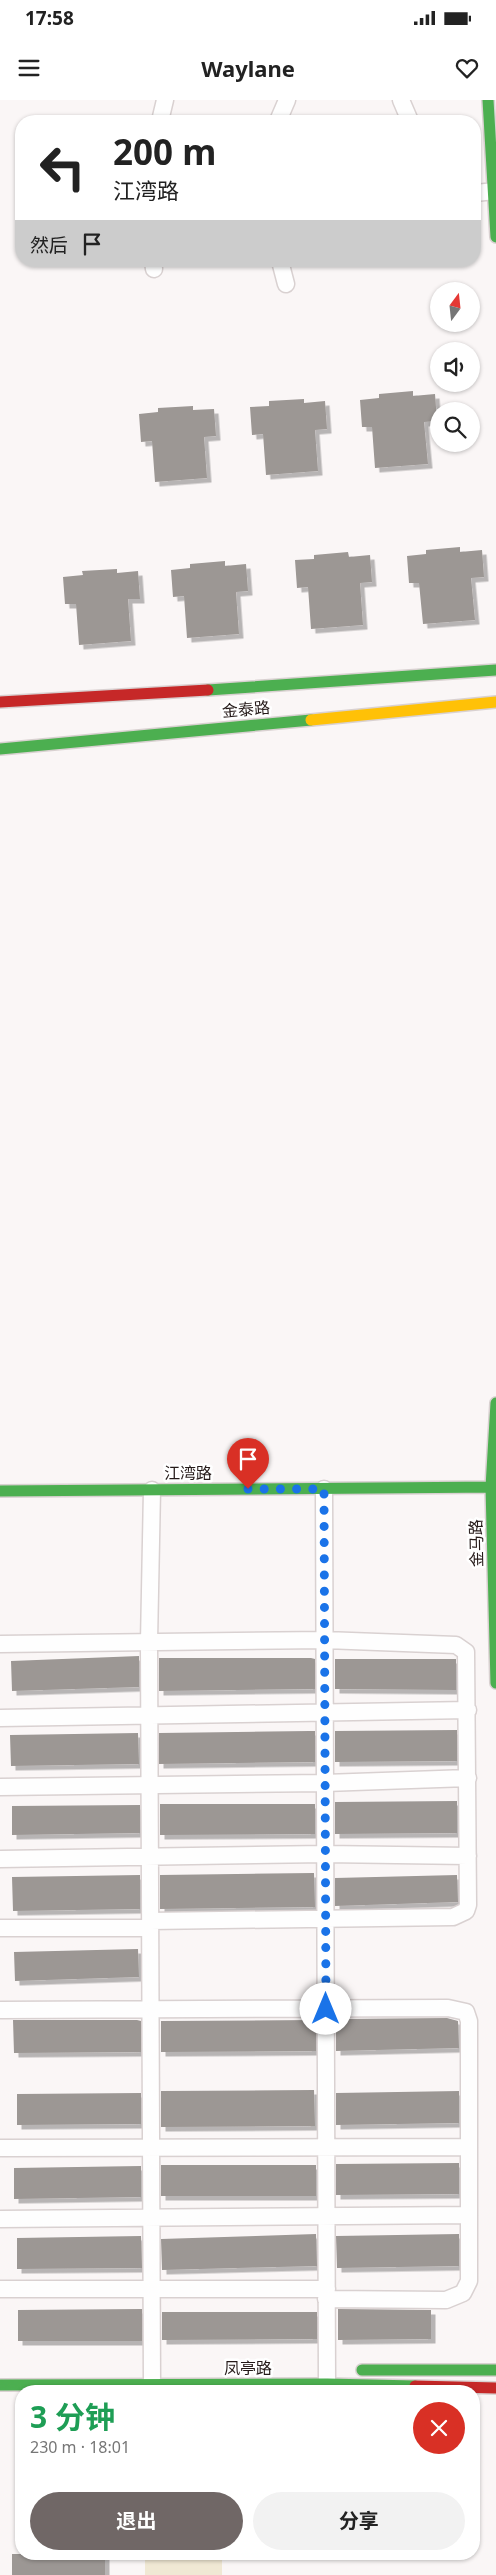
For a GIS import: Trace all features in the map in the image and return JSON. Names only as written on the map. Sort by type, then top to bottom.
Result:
[{"type":"street","points":[[161,115],[165,100]]},
{"type":"street","points":[[281,115],[287,100]]},
{"type":"street","points":[[401,100],[407,115]]},
{"type":"street","points":[[488,100],[495,191],[496,237]]},
{"type":"street","points":[[481,192],[495,191]]},
{"type":"street","points":[[282,267],[286,284]]},
{"type":"street","points":[[0,702],[496,670]]},
{"type":"street","name":"金泰路","points":[[0,749],[496,702]]},
{"type":"street","name":"金马路","points":[[496,1403],[494,1487],[496,1683]]},
{"type":"street","name":"江湾路","points":[[0,1491],[494,1487]]},
{"type":"street","points":[[324,1489],[326,2294],[331,2373],[496,2370]]},
{"type":"street","points":[[152,1490],[149,1642],[152,2373]]},
{"type":"street","points":[[0,1644],[325,1640],[461,1647],[467,1659],[468,1710],[468,1905],[462,1915],[453,1917],[0,1928]]},
{"type":"street","points":[[0,1718],[468,1710]]},
{"type":"street","points":[[0,1787],[325,1783],[468,1778]]},
{"type":"street","points":[[0,1859],[325,1854],[468,1856]]},
{"type":"street","points":[[0,2010],[448,2008],[466,2012],[469,2021],[469,2281],[463,2293],[446,2300],[326,2294],[151,2289],[0,2289]]},
{"type":"street","points":[[0,2148],[469,2148]]},
{"type":"street","points":[[0,2219],[469,2215]]},
{"type":"street","name":"凤亭路","points":[[0,2385],[152,2373],[331,2373],[463,2385]]},
{"type":"street","name":"凤亭路","points":[[480,2387],[496,2388]]},
{"type":"shaded area","points":[[145,2560],[222,2560],[222,2575],[145,2575]]},
{"type":"building","points":[[413,391],[413,396],[435,394],[436,402],[430,402],[430,422],[424,422],[428,464],[375,468],[372,427],[362,427],[360,400],[379,398],[379,394]]},
{"type":"building","points":[[304,399],[304,403],[325,401],[327,429],[315,430],[318,471],[266,475],[263,434],[252,435],[250,407],[269,406],[269,401]]},
{"type":"building","points":[[193,406],[193,410],[214,409],[216,436],[204,437],[207,478],[155,482],[152,441],[141,442],[139,414],[158,412],[158,408]]},
{"type":"building","points":[[460,547],[460,552],[482,550],[484,577],[471,578],[475,620],[423,624],[419,583],[409,583],[407,556],[426,554],[426,550]]},
{"type":"building","points":[[348,552],[349,557],[370,555],[372,582],[360,583],[363,625],[311,629],[308,587],[297,588],[295,560],[314,559],[314,555]]},
{"type":"building","points":[[225,561],[225,566],[246,564],[248,591],[236,592],[239,634],[187,638],[184,596],[173,597],[171,570],[190,568],[190,564]]},
{"type":"building","points":[[117,569],[117,573],[138,571],[140,599],[128,599],[131,641],[79,645],[76,604],[65,604],[63,577],[83,575],[82,571]]},
{"type":"building","points":[[139,1656],[139,1687],[12,1691],[11,1661]]},
{"type":"building","points":[[159,1658],[311,1658],[315,1659],[315,1689],[159,1691]]},
{"type":"building","points":[[335,1659],[456,1659],[456,1690],[335,1689]]},
{"type":"building","points":[[457,1730],[457,1761],[335,1762],[335,1731]]},
{"type":"building","points":[[315,1731],[315,1762],[159,1764],[159,1733]]},
{"type":"building","points":[[138,1733],[139,1764],[11,1766],[10,1735]]},
{"type":"building","points":[[457,1801],[457,1833],[335,1834],[335,1802]]},
{"type":"building","points":[[160,1804],[315,1804],[315,1834],[160,1835]]},
{"type":"building","points":[[140,1805],[140,1833],[12,1835],[12,1806]]},
{"type":"building","points":[[314,1873],[315,1907],[160,1909],[160,1875]]},
{"type":"building","points":[[140,1875],[140,1909],[13,1911],[12,1877]]},
{"type":"building","points":[[457,1875],[458,1902],[335,1906],[335,1878]]},
{"type":"building","points":[[138,1949],[139,1977],[15,1981],[14,1952]]},
{"type":"building","points":[[447,2018],[458,2021],[459,2048],[336,2051],[336,2019]]},
{"type":"building","points":[[13,2020],[141,2021],[141,2052],[14,2053]]},
{"type":"building","points":[[316,2020],[316,2051],[161,2052],[161,2021]]},
{"type":"building","points":[[314,2090],[315,2126],[161,2127],[161,2091]]},
{"type":"building","points":[[459,2091],[459,2123],[336,2125],[336,2093]]},
{"type":"building","points":[[141,2093],[141,2124],[17,2125],[17,2094]]},
{"type":"building","points":[[459,2163],[459,2194],[336,2195],[336,2164]]},
{"type":"building","points":[[161,2165],[316,2165],[316,2196],[161,2196]]},
{"type":"building","points":[[141,2166],[141,2197],[14,2199],[14,2168]]},
{"type":"building","points":[[316,2234],[317,2266],[162,2270],[161,2239]]},
{"type":"building","points":[[459,2234],[459,2266],[337,2268],[336,2236]]},
{"type":"building","points":[[141,2236],[142,2268],[17,2269],[17,2238]]},
{"type":"building","points":[[142,2309],[142,2341],[18,2341],[18,2310]]},
{"type":"building","points":[[338,2309],[431,2310],[431,2339],[338,2340]]},
{"type":"building","points":[[162,2312],[317,2312],[317,2339],[162,2340]]},
{"type":"building","points":[[12,2554],[15,2554],[15,2560],[105,2560],[105,2575],[12,2575]]},
{"type":"traffic: fast","points":[[488,100],[496,237]]},
{"type":"traffic: fast","points":[[208,690],[496,670]]},
{"type":"traffic: fast","points":[[0,749],[311,720]]},
{"type":"traffic: fast","points":[[496,1403],[491,1487],[496,1683]]},
{"type":"traffic: fast","points":[[0,1491],[496,1487]]},
{"type":"traffic: fast","points":[[362,2370],[496,2370]]},
{"type":"traffic: fast","points":[[0,2385],[371,2385]]},
{"type":"traffic: slow","points":[[311,720],[496,702]]},
{"type":"traffic: jam","points":[[0,702],[208,690]]},
{"type":"traffic: jam","points":[[480,2388],[496,2388]]},
{"type":"route","points":[[248,1489],[324,1489],[326,2009]]}]
